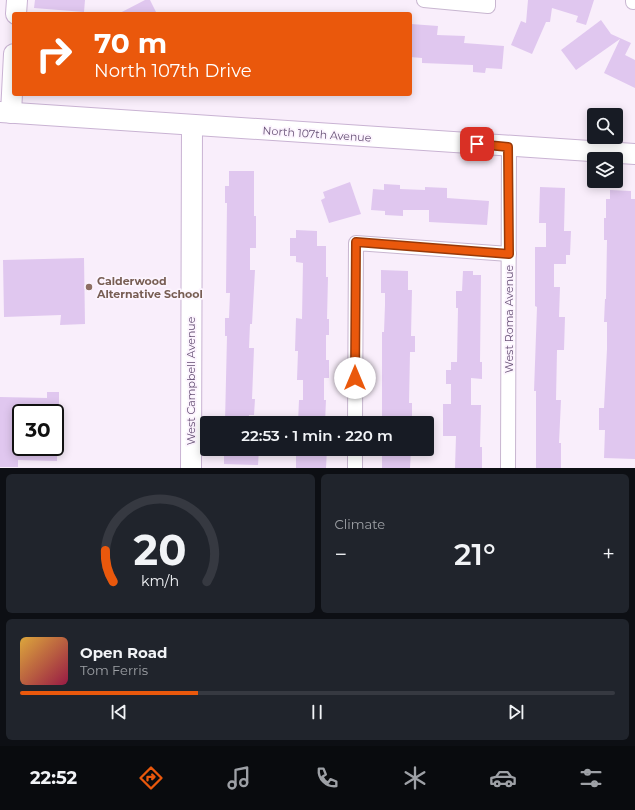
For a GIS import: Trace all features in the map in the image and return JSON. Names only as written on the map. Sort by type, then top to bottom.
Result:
[{"type":"main road","points":[[16,12],[17,0]]},
{"type":"main road","points":[[5,112],[12,67]]},
{"type":"main road","name":"North 107th Avenue","points":[[5,112],[508,147],[635,154]]},
{"type":"main road","name":"West Campbell Avenue","points":[[191,468],[192,125]]},
{"type":"street","points":[[424,0],[488,3]]},
{"type":"street","name":"West Roma Avenue","points":[[508,147],[508,468]]},
{"type":"street","points":[[355,416],[356,242],[509,254]]},
{"type":"street","points":[[355,456],[355,468]]},
{"type":"building","points":[[35,0],[85,0],[84,12],[34,8]]},
{"type":"building","points":[[145,0],[150,0],[156,12],[122,12]]},
{"type":"building","points":[[528,0],[594,0],[586,25],[576,22],[578,16],[552,8],[550,22],[546,22],[532,54],[511,45],[521,21],[526,23]]},
{"type":"building","points":[[601,20],[611,34],[631,43],[625,55],[635,60],[635,88],[604,73],[620,39],[576,70],[561,50]]},
{"type":"building","points":[[412,24],[438,26],[437,35],[465,36],[464,43],[504,46],[502,69],[486,68],[485,73],[473,72],[473,65],[422,63],[422,58],[412,57]]},
{"type":"building","points":[[229,171],[254,171],[256,248],[250,248],[250,270],[255,270],[249,348],[254,348],[252,399],[255,399],[254,415],[249,416],[225,416],[227,336],[225,336],[225,318],[229,318],[230,293],[226,293],[227,203],[225,203],[225,186],[229,186]]},
{"type":"building","points":[[350,182],[361,214],[329,223],[321,200],[325,198],[323,192]]},
{"type":"building","points":[[384,184],[400,185],[400,189],[425,190],[425,187],[447,188],[447,198],[489,201],[487,225],[429,222],[429,210],[403,210],[403,216],[385,215],[385,211],[371,210],[373,189],[384,190]]},
{"type":"building","points":[[540,187],[565,188],[564,231],[571,231],[570,255],[566,255],[566,264],[554,264],[554,287],[560,287],[559,317],[565,317],[564,350],[557,350],[556,400],[561,400],[559,443],[561,443],[561,468],[536,468],[536,391],[534,391],[537,307],[535,306],[535,247],[546,247],[546,223],[539,223]]},
{"type":"building","points":[[610,190],[631,191],[631,199],[635,199],[635,459],[604,458],[605,430],[599,430],[599,408],[604,408],[607,349],[607,322],[604,322],[607,240],[604,240],[604,218],[606,218],[606,199],[610,199]]},
{"type":"building","points":[[296,230],[317,231],[317,246],[326,246],[326,277],[328,277],[327,319],[329,319],[329,335],[326,335],[326,360],[329,360],[329,378],[324,378],[324,400],[326,400],[325,416],[298,416],[299,400],[303,400],[303,380],[297,380],[298,351],[295,351],[296,318],[302,319],[303,263],[296,262],[296,256],[290,256],[290,238],[296,238]]},
{"type":"building","points":[[84,258],[85,324],[60,325],[61,315],[4,317],[3,260]]},
{"type":"building","points":[[381,270],[408,271],[408,290],[412,290],[411,336],[415,336],[415,352],[410,352],[409,403],[412,403],[412,416],[382,416],[382,332],[384,332],[385,293],[381,293]]},
{"type":"building","points":[[463,271],[473,271],[473,275],[481,275],[480,362],[482,362],[482,379],[471,378],[471,405],[481,405],[480,447],[482,447],[482,468],[455,468],[456,436],[443,436],[443,404],[451,404],[451,384],[446,384],[446,370],[451,370],[451,362],[457,362],[458,308],[456,308],[456,291],[462,291]]},
{"type":"building","points":[[47,392],[59,392],[59,404],[12,404],[12,456],[57,456],[57,461],[18,460],[18,467],[0,467],[0,397],[47,398]]},
{"type":"building","points":[[224,456],[259,456],[258,465],[224,464]]},
{"type":"building","points":[[296,456],[327,456],[326,468],[296,468]]},
{"type":"building","points":[[382,456],[411,456],[410,468],[382,468]]},
{"type":"place","name":"Calderwood Alternative School","points":[[89,287]]},
{"type":"route","points":[[355,378],[356,242],[509,254],[508,147],[477,144]]}]
